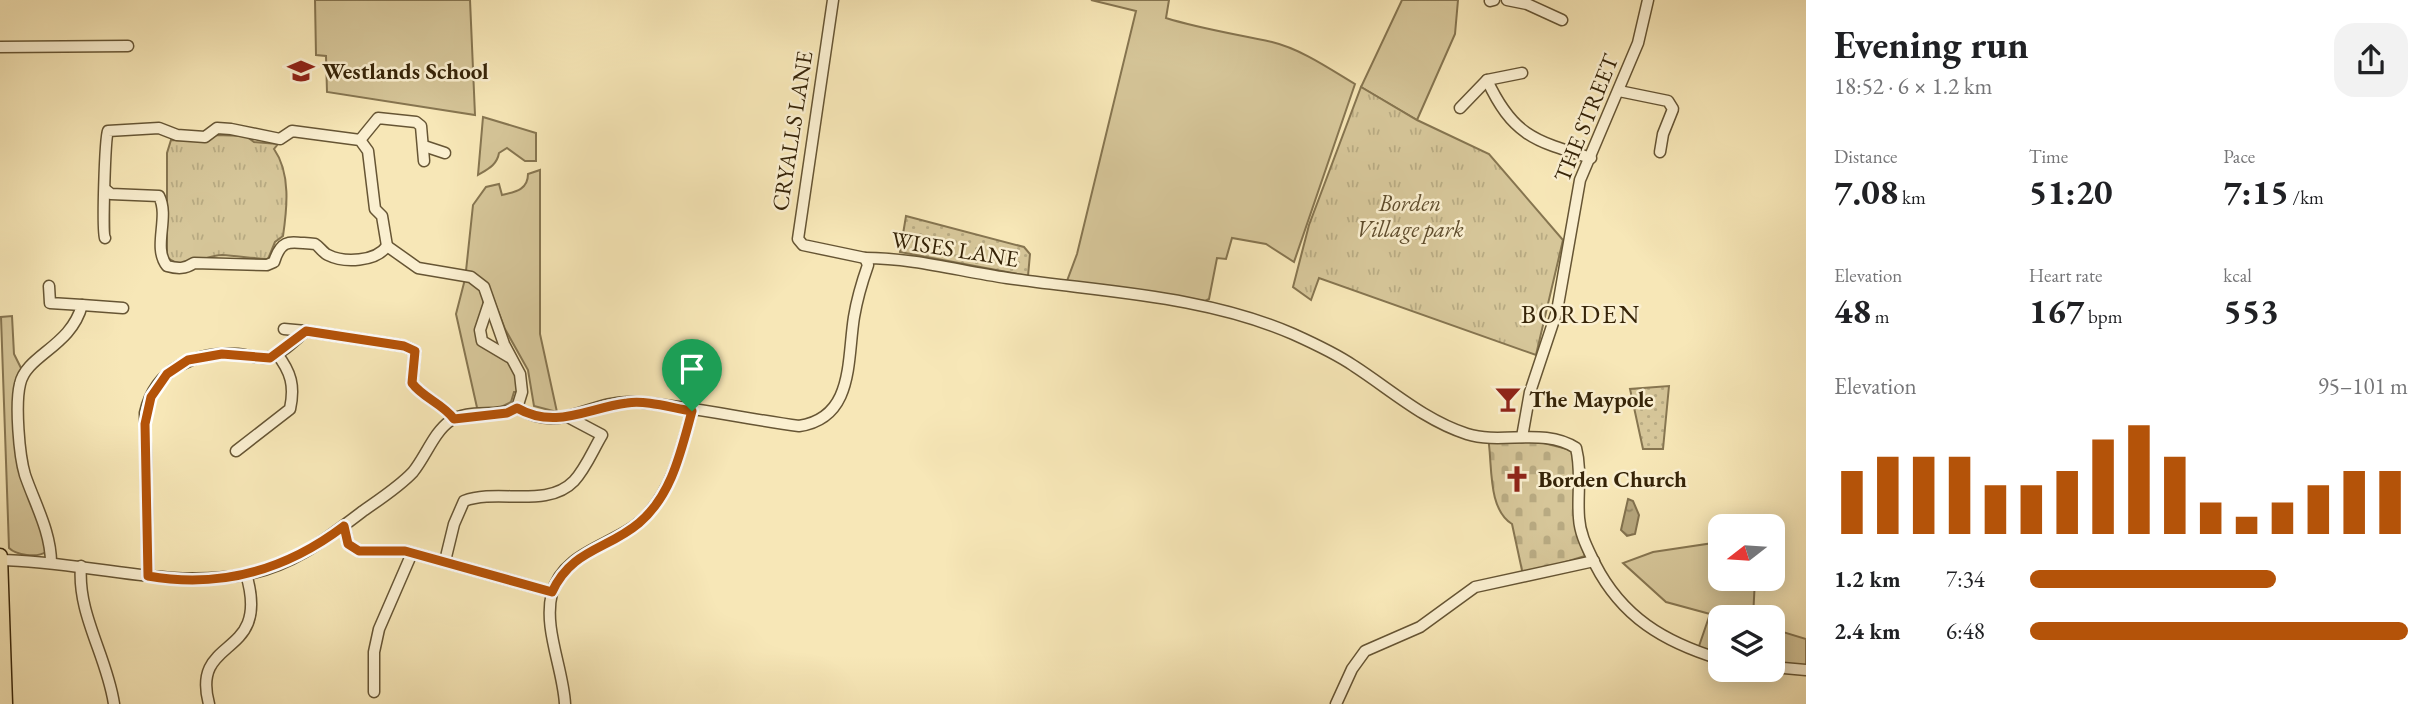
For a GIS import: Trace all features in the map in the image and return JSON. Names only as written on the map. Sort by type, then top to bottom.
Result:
[{"type":"main road","points":[[0,558],[5,704]]},
{"type":"street","name":"CRYALLS LANE","points":[[833,0],[797,239],[803,245],[866,258]]},
{"type":"street","points":[[1507,0],[1528,2],[1562,19]]},
{"type":"street","name":"THE STREET","points":[[1522,437],[1530,392],[1558,304],[1580,180],[1638,43],[1648,0]]},
{"type":"street","points":[[0,47],[128,46]]},
{"type":"street","points":[[1460,108],[1487,80],[1521,73]]},
{"type":"street","points":[[1487,80],[1506,116],[1523,132],[1539,142],[1591,158]]},
{"type":"street","points":[[1619,91],[1668,101],[1673,109],[1663,134],[1660,152]]},
{"type":"street","points":[[360,140],[373,121],[386,118],[421,125],[424,161]]},
{"type":"street","points":[[107,235],[102,207],[106,190],[106,138],[110,129],[159,128],[177,135],[205,136],[217,128],[246,130],[260,137],[280,139],[292,131],[360,140],[368,151],[375,209],[382,216],[387,246],[418,268],[471,276],[484,287],[522,384],[517,408]]},
{"type":"street","points":[[424,146],[445,153]]},
{"type":"street","points":[[106,190],[111,194],[159,197],[163,206],[161,256],[167,266],[175,268],[186,268],[194,263],[267,265],[274,262],[279,247],[286,242],[315,244],[328,255],[364,260],[374,258],[387,246]]},
{"type":"street","name":"WISES LANE","points":[[454,419],[507,413],[517,408],[532,417],[568,417],[629,402],[799,426],[816,424],[832,411],[846,380],[854,316],[868,265],[866,258],[915,260],[995,276],[1217,308],[1290,333],[1326,350],[1353,365],[1430,418],[1469,435],[1556,440],[1576,448],[1579,459],[1578,517],[1582,539],[1594,561]]},
{"type":"street","points":[[49,286],[50,303],[123,308]]},
{"type":"street","points":[[490,300],[480,330],[482,341],[512,360]]},
{"type":"street","points":[[51,563],[49,538],[21,458],[19,387],[29,368],[74,328],[82,305]]},
{"type":"street","points":[[0,558],[192,580],[246,574],[303,555],[411,474],[441,429],[454,419],[440,403],[422,394],[412,383],[415,351],[404,346],[284,329]]},
{"type":"street","points":[[148,576],[145,424],[151,397],[167,374],[188,360],[209,354],[270,358],[306,331]]},
{"type":"street","points":[[236,451],[290,410],[290,370],[277,354]]},
{"type":"street","points":[[565,704],[564,680],[552,634],[552,592],[564,570],[574,560],[622,535],[649,513],[672,477],[692,411]]},
{"type":"street","points":[[1507,436],[1527,415]]},
{"type":"street","points":[[445,561],[454,524],[464,501],[479,497],[553,494],[565,489],[578,476],[602,435],[568,417]]},
{"type":"street","points":[[344,526],[348,544],[352,548],[412,553],[552,592]]},
{"type":"street","points":[[374,692],[374,652],[379,629],[412,553]]},
{"type":"street","points":[[1336,704],[1352,669],[1366,651],[1420,626],[1475,587],[1594,561],[1624,608],[1645,625],[1678,643],[1708,654]]},
{"type":"street","points":[[81,566],[79,592],[109,676],[114,704]]},
{"type":"street","points":[[209,704],[205,683],[207,667],[218,655],[237,642],[246,630],[253,608],[246,574]]},
{"type":"street","points":[[1785,668],[1806,670]]},
{"type":"green space","points":[[315,0],[470,0],[475,115],[327,92],[326,56],[316,55]]},
{"type":"green space","points":[[1091,0],[1169,0],[1166,18],[1283,45],[1355,84],[1294,262],[1266,244],[1232,238],[1226,259],[1217,258],[1209,299],[1205,301],[1067,281],[1077,254],[1136,11]]},
{"type":"green space","points":[[1402,0],[1458,0],[1455,34],[1417,120],[1361,87]]},
{"type":"green space","name":"Borden Village park","points":[[1361,87],[1417,120],[1489,154],[1563,240],[1536,355],[1319,278],[1311,300],[1293,287],[1309,225]]},
{"type":"green space","points":[[483,117],[536,133],[536,161],[525,161],[507,148],[499,153],[491,166],[478,175]]},
{"type":"green space","points":[[216,135],[246,136],[254,142],[278,144],[274,149],[283,169],[286,214],[283,236],[275,242],[268,259],[222,255],[180,263],[167,257],[167,153],[171,140],[206,141]]},
{"type":"green space","points":[[540,170],[540,334],[557,412],[534,406],[528,370],[505,329],[492,295],[479,278],[466,271],[473,205],[486,187],[499,184],[502,195],[512,193],[526,184],[528,174]]},
{"type":"green space","points":[[906,216],[1024,247],[1030,254],[1028,276],[900,252]]},
{"type":"green space","points":[[465,279],[486,292],[478,330],[517,371],[517,392],[514,392],[511,402],[499,408],[478,412],[456,314]]},
{"type":"green space","points":[[12,316],[14,354],[22,370],[17,452],[46,541],[46,552],[37,555],[21,554],[9,548],[1,317]]},
{"type":"green space","points":[[1669,386],[1663,449],[1643,449],[1630,389]]},
{"type":"green space","points":[[1532,440],[1571,450],[1577,476],[1578,528],[1585,556],[1523,575],[1512,524],[1505,518],[1495,499],[1489,442]]},
{"type":"green space","points":[[1708,544],[1708,592],[1754,592],[1754,605],[1708,605],[1708,613],[1666,602],[1623,563],[1653,552]]},
{"type":"green space","points":[[1708,620],[1708,652],[1698,649]]},
{"type":"green space","points":[[1785,633],[1806,639],[1806,666],[1785,665]]},
{"type":"water","points":[[1628,499],[1633,501],[1639,515],[1635,534],[1627,536],[1621,530]]},
{"type":"place","name":"Westlands School","points":[[301,71]]},
{"type":"place","name":"The Maypole","points":[[1508,399]]},
{"type":"place","name":"Borden Church","points":[[1517,479]]},
{"type":"district","name":"BORDEN","points":[[1581,314]]},
{"type":"route","points":[[306,331],[404,346],[415,351],[411,377],[416,390],[440,403],[454,419],[507,413],[517,408],[532,417],[560,420],[629,402],[692,411],[672,477],[649,513],[622,535],[574,560],[564,570],[552,592],[405,551],[359,551],[348,544],[344,526],[303,555],[246,574],[192,580],[148,576],[146,407],[167,374],[183,362],[197,357],[209,354],[239,354],[270,358],[306,331]]}]
